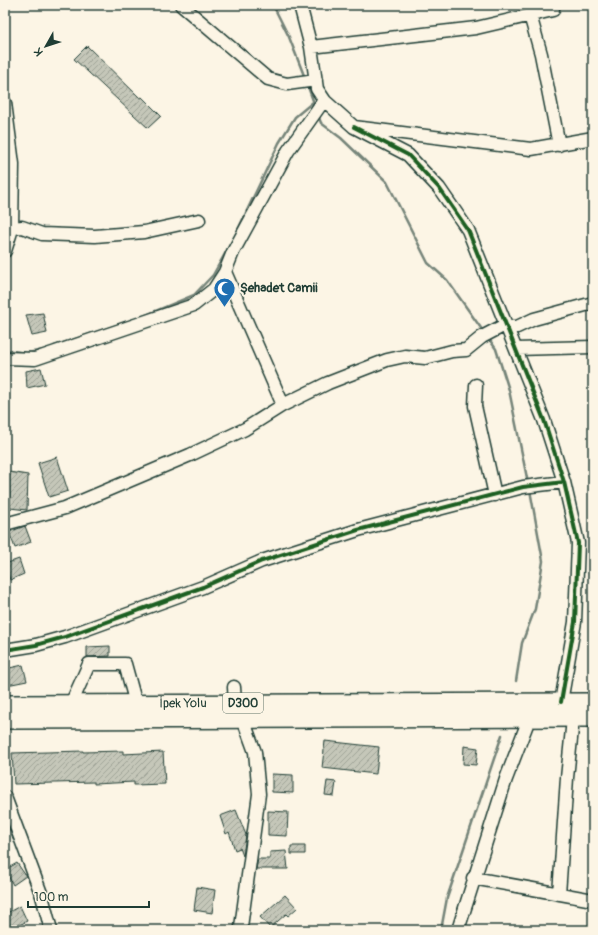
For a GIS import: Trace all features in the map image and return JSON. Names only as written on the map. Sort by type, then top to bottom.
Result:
[{"type":"highway","name":"İpek Yolu","points":[[5,704],[136,704],[234,694],[482,702],[561,702]]},
{"type":"highway","name":"D300","points":[[561,702],[593,702]]},
{"type":"highway","name":"D300","points":[[523,719],[593,718]]},
{"type":"highway","name":"İpek Yolu","points":[[5,720],[523,719]]},
{"type":"street","points":[[181,5],[268,79],[287,84],[314,83]]},
{"type":"street","points":[[300,5],[311,46],[314,83],[324,102],[354,126],[408,155],[439,188],[468,230],[544,420],[564,482],[578,543],[575,622],[561,702]]},
{"type":"street","points":[[311,46],[476,28],[525,12],[553,10]]},
{"type":"street","points":[[525,12],[541,54],[559,145]]},
{"type":"street","points":[[5,358],[35,359],[194,305],[214,289],[225,272],[233,252],[288,151],[324,102]]},
{"type":"street","points":[[5,103],[12,164],[9,229],[5,251]]},
{"type":"street","points":[[354,126],[531,149],[593,138]]},
{"type":"street","points":[[9,229],[22,227],[42,234],[95,236],[144,232],[199,220]]},
{"type":"street","points":[[225,272],[283,405]]},
{"type":"street","points":[[5,524],[65,508],[190,456],[245,429],[283,405],[328,383],[387,360],[405,356],[425,358],[452,351],[466,350],[488,334],[501,327],[508,328],[517,326],[534,319],[593,303]]},
{"type":"street","points":[[516,349],[593,348]]},
{"type":"street","points":[[476,385],[475,406],[495,495]]},
{"type":"street","points":[[5,650],[36,645],[65,637],[203,587],[262,561],[358,530],[522,487],[564,482]]},
{"type":"street","points":[[71,704],[89,664],[125,664],[136,704]]},
{"type":"street","points":[[241,927],[259,794],[255,752],[243,719]]},
{"type":"street","points":[[458,930],[473,878],[481,859],[506,779],[523,719]]},
{"type":"street","points":[[559,894],[567,778],[573,719]]},
{"type":"street","points":[[5,796],[42,896],[51,930]]},
{"type":"street","points":[[473,878],[593,900]]},
{"type":"building","points":[[87,46],[140,98],[142,97],[161,116],[148,128],[74,59]]},
{"type":"building","points":[[43,313],[47,333],[32,336],[26,315]]},
{"type":"building","points":[[41,368],[45,384],[27,388],[26,371]]},
{"type":"building","points":[[57,457],[68,491],[49,497],[38,463]]},
{"type":"building","points":[[9,472],[28,475],[27,510],[10,508]]},
{"type":"building","points":[[25,526],[31,542],[15,548],[9,532]]},
{"type":"building","points":[[19,559],[24,574],[10,580],[5,564]]},
{"type":"building","points":[[110,646],[110,656],[87,657],[87,647]]},
{"type":"building","points":[[23,665],[27,681],[7,685],[5,669]]},
{"type":"building","points":[[325,741],[379,747],[376,774],[322,768]]},
{"type":"building","points":[[464,746],[478,748],[476,765],[463,764]]},
{"type":"building","points":[[123,751],[123,754],[163,752],[165,784],[134,785],[134,782],[94,784],[94,782],[14,784],[12,753]]},
{"type":"building","points":[[272,774],[293,775],[293,793],[272,792]]},
{"type":"building","points":[[327,781],[336,782],[334,796],[325,795]]},
{"type":"building","points":[[236,810],[246,835],[243,856],[240,848],[235,850],[229,832],[226,834],[220,816]]},
{"type":"building","points":[[268,811],[288,812],[287,836],[268,835]]},
{"type":"building","points":[[291,846],[305,846],[305,854],[291,854]]},
{"type":"building","points":[[286,851],[288,869],[256,869],[258,859],[270,859],[270,852]]},
{"type":"building","points":[[17,863],[26,876],[13,885],[5,870]]},
{"type":"building","points":[[197,887],[215,890],[212,913],[194,910]]},
{"type":"building","points":[[285,895],[297,908],[288,916],[286,914],[270,928],[260,917]]},
{"type":"building","points":[[20,906],[27,921],[12,929],[5,914]]},
{"type":"waterway","points":[[273,5],[289,37],[305,78]]},
{"type":"waterway","points":[[307,84],[315,106]]},
{"type":"waterway","points":[[54,346],[139,318],[194,295],[213,275],[235,236],[279,143],[295,117],[313,102]]},
{"type":"waterway","points":[[318,115],[321,123],[341,138],[387,182],[428,263],[447,280],[483,331]]},
{"type":"waterway","points":[[489,339],[496,349],[509,390],[528,483]]},
{"type":"waterway","points":[[5,350],[27,353],[44,350]]},
{"type":"waterway","points":[[516,681],[522,643],[535,609],[543,561],[530,490]]},
{"type":"waterway","points":[[441,930],[447,898],[502,735]]},
{"type":"cycle path","points":[[354,127],[408,155],[439,188],[468,230],[544,420],[564,482],[578,543],[575,622],[561,702]]},
{"type":"cycle path","points":[[5,650],[36,645],[65,637],[203,587],[262,561],[358,530],[523,487],[564,482]]},
{"type":"place","name":"Şehadet Camii","points":[[225,308]]}]
